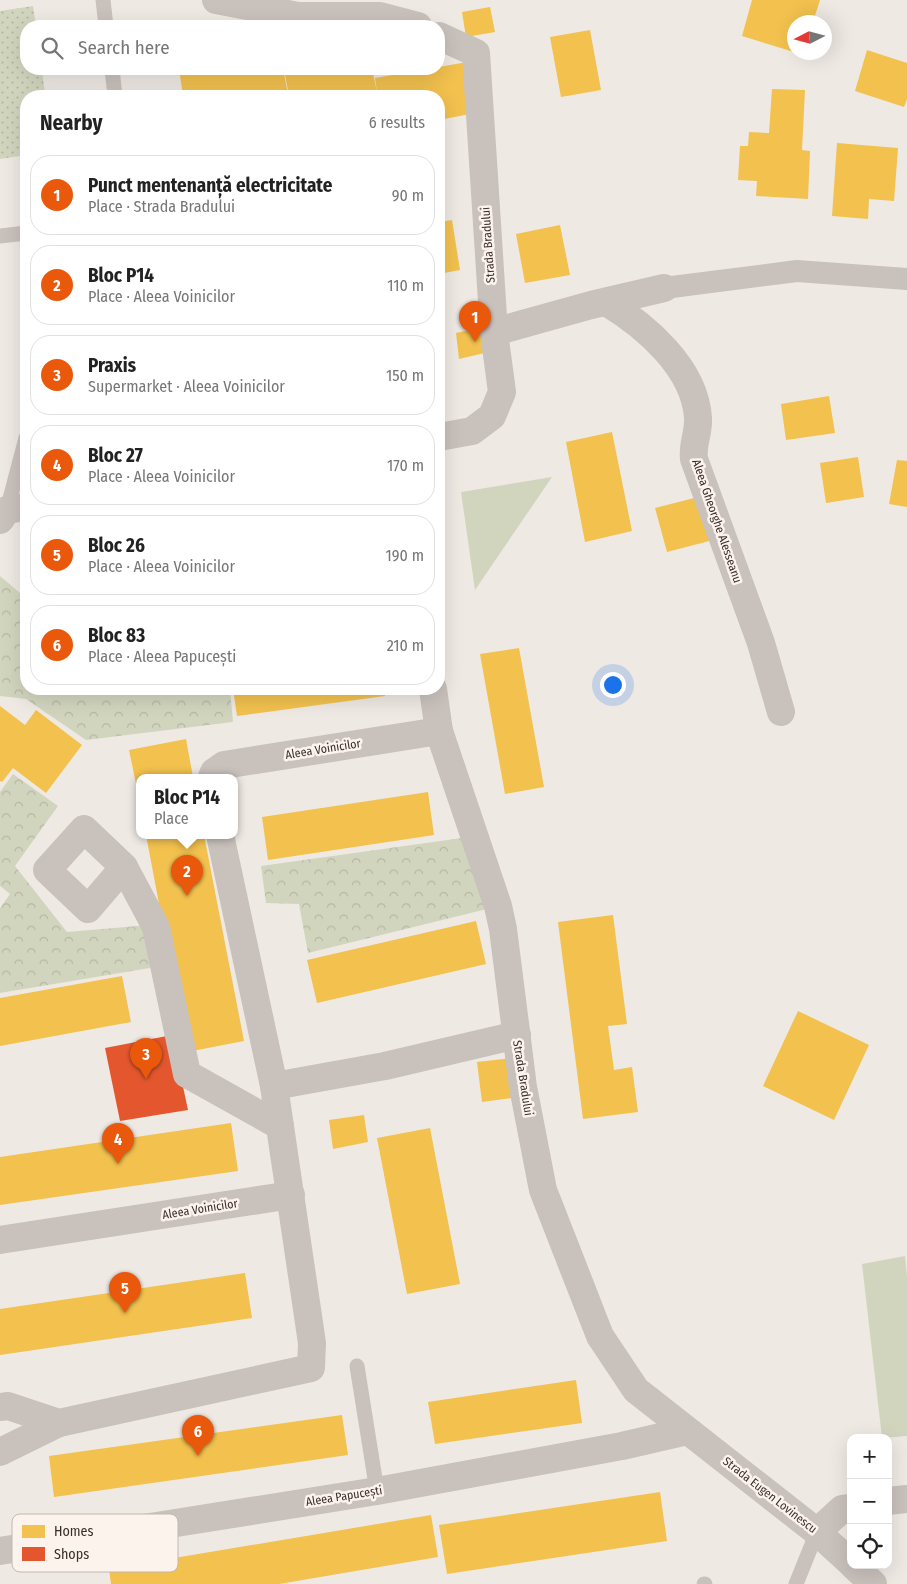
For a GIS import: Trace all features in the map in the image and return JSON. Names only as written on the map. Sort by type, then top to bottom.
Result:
[{"type":"street","points":[[228,1],[298,16],[380,16],[395,20]]},
{"type":"street","name":"Strada Bradului","points":[[445,39],[476,53],[494,332],[502,392],[492,416],[472,431],[445,436]]},
{"type":"street","points":[[494,332],[664,288],[798,271],[907,279]]},
{"type":"street","name":"Aleea Gheorghe Alesseanu","points":[[606,302],[655,339],[672,356],[696,402],[698,420],[697,436],[692,449],[694,460],[760,643],[781,712]]},
{"type":"street","name":"Strada Bradului","points":[[434,695],[439,731],[498,906],[503,929],[523,1087],[543,1190],[600,1336],[636,1390],[687,1431]]},
{"type":"street","name":"Aleea Voinicilor","points":[[213,774],[224,764],[439,731]]},
{"type":"street","points":[[0,1452],[59,1423],[311,1368],[312,1342],[274,1086],[221,839]]},
{"type":"street","points":[[124,867],[156,927],[188,1074],[280,1126]]},
{"type":"street","points":[[274,1086],[385,1066],[517,1035]]},
{"type":"street","name":"Aleea Voinicilor","points":[[0,1240],[291,1195]]},
{"type":"street","points":[[0,1407],[8,1406],[59,1423]]},
{"type":"street","name":"Aleea Papucești","points":[[178,1523],[377,1491],[622,1446],[687,1431]]},
{"type":"street","name":"Strada Eugen Lovinescu","points":[[687,1431],[817,1532],[847,1559]]},
{"type":"street","points":[[892,1501],[907,1498]]},
{"type":"street","points":[[817,1532],[842,1509],[847,1508]]},
{"type":"street","name":"Strada Eugen Lovinescu","points":[[858,1569],[874,1584]]},
{"type":"lane","points":[[103,0],[105,20]]},
{"type":"lane","points":[[113,75],[114,90]]},
{"type":"lane","points":[[0,236],[20,234]]},
{"type":"lane","points":[[11,512],[20,468]]},
{"type":"lane","points":[[357,1366],[377,1491]]},
{"type":"lane","points":[[796,1584],[817,1532]]},
{"type":"green space","points":[[33,6],[35,20],[20,20],[20,75],[43,75],[44,90],[20,90],[20,156],[0,159],[0,11]]},
{"type":"green space","points":[[552,477],[475,590],[461,492]]},
{"type":"green space","points":[[0,576],[20,593],[20,695],[231,695],[233,722],[86,740],[26,699],[0,696]]},
{"type":"green space","points":[[13,774],[58,806],[15,866],[67,932],[149,925],[156,967],[0,993],[0,908],[10,894],[0,886],[0,792]]},
{"type":"green space","points":[[469,837],[491,908],[308,953],[299,904],[266,903],[261,866]]},
{"type":"green space","points":[[905,1256],[907,1277],[907,1436],[892,1437],[892,1434],[882,1434],[862,1264]]},
{"type":"building: Homes","points":[[752,0],[820,0],[815,15],[787,15],[787,50],[742,36]]},
{"type":"building: Homes","points":[[490,7],[495,32],[466,37],[462,12]]},
{"type":"building: Homes","points":[[590,30],[601,90],[561,97],[550,37]]},
{"type":"building: Homes","points":[[867,50],[907,63],[907,99],[904,107],[855,91]]},
{"type":"building: Homes","points":[[467,62],[475,113],[445,119],[445,90],[377,90],[375,78],[392,75],[445,75],[445,66]]},
{"type":"building: Homes","points":[[180,75],[284,75],[287,90],[182,90]]},
{"type":"building: Homes","points":[[285,75],[373,75],[377,90],[288,90]]},
{"type":"building: Homes","points":[[772,89],[805,90],[802,150],[810,151],[808,199],[756,196],[757,181],[738,180],[740,146],[748,146],[749,132],[769,133]]},
{"type":"building: Homes","points":[[837,143],[898,148],[894,201],[869,199],[868,219],[832,216]]},
{"type":"building: Homes","points":[[452,220],[460,270],[445,273],[445,221]]},
{"type":"building: Homes","points":[[560,225],[570,275],[525,283],[516,234]]},
{"type":"building: Homes","points":[[490,326],[493,351],[459,359],[456,333]]},
{"type":"building: Homes","points":[[829,396],[835,433],[786,440],[781,404]]},
{"type":"building: Homes","points":[[612,432],[632,531],[585,542],[566,442]]},
{"type":"building: Homes","points":[[858,457],[864,497],[826,503],[820,463]]},
{"type":"building: Homes","points":[[897,460],[907,461],[907,507],[889,504]]},
{"type":"building: Homes","points":[[702,496],[713,540],[667,552],[655,508]]},
{"type":"building: Homes","points":[[519,648],[544,787],[505,794],[480,654]]},
{"type":"building: Homes","points":[[234,695],[385,696],[237,716]]},
{"type":"building: Homes","points":[[0,706],[25,725],[36,710],[82,745],[46,793],[13,768],[2,782],[0,781]]},
{"type":"building: Homes","points":[[186,739],[192,774],[136,774],[136,784],[129,750]]},
{"type":"building: Homes","points":[[428,792],[434,835],[268,860],[262,817]]},
{"type":"building: Homes","points":[[147,839],[205,839],[244,1041],[187,1052]]},
{"type":"building: Homes","points":[[613,915],[627,1024],[608,1026],[614,1070],[632,1067],[638,1112],[583,1119],[558,922]]},
{"type":"building: Homes","points":[[476,921],[486,964],[317,1003],[307,960]]},
{"type":"building: Homes","points":[[122,976],[131,1022],[0,1046],[0,998]]},
{"type":"building: Homes","points":[[798,1011],[869,1045],[834,1120],[763,1086]]},
{"type":"building: Homes","points":[[513,1058],[519,1097],[482,1102],[477,1062]]},
{"type":"building: Homes","points":[[364,1115],[368,1142],[333,1149],[329,1120]]},
{"type":"building: Homes","points":[[231,1123],[238,1171],[0,1205],[0,1157]]},
{"type":"building: Homes","points":[[430,1128],[460,1284],[407,1294],[377,1138]]},
{"type":"building: Homes","points":[[245,1273],[252,1318],[0,1355],[0,1309]]},
{"type":"building: Homes","points":[[576,1380],[582,1423],[435,1444],[428,1402]]},
{"type":"building: Homes","points":[[342,1415],[348,1455],[54,1497],[49,1456]]},
{"type":"building: Homes","points":[[660,1492],[667,1541],[447,1574],[439,1525]]},
{"type":"building: Homes","points":[[431,1515],[438,1557],[279,1584],[111,1584],[109,1572],[178,1572],[178,1557]]},
{"type":"building: Shops","points":[[172,1035],[188,1110],[120,1121],[105,1048]]},
{"type":"place","name":"Punct mentenanță electricitate","points":[[475,342]]},
{"type":"place","name":"Bloc P14","points":[[187,896]]},
{"type":"place","name":"Praxis","points":[[146,1079]]},
{"type":"place","name":"Bloc 27","points":[[118,1164]]},
{"type":"place","name":"Bloc 26","points":[[125,1313]]},
{"type":"place","name":"Bloc 83","points":[[198,1456]]}]
